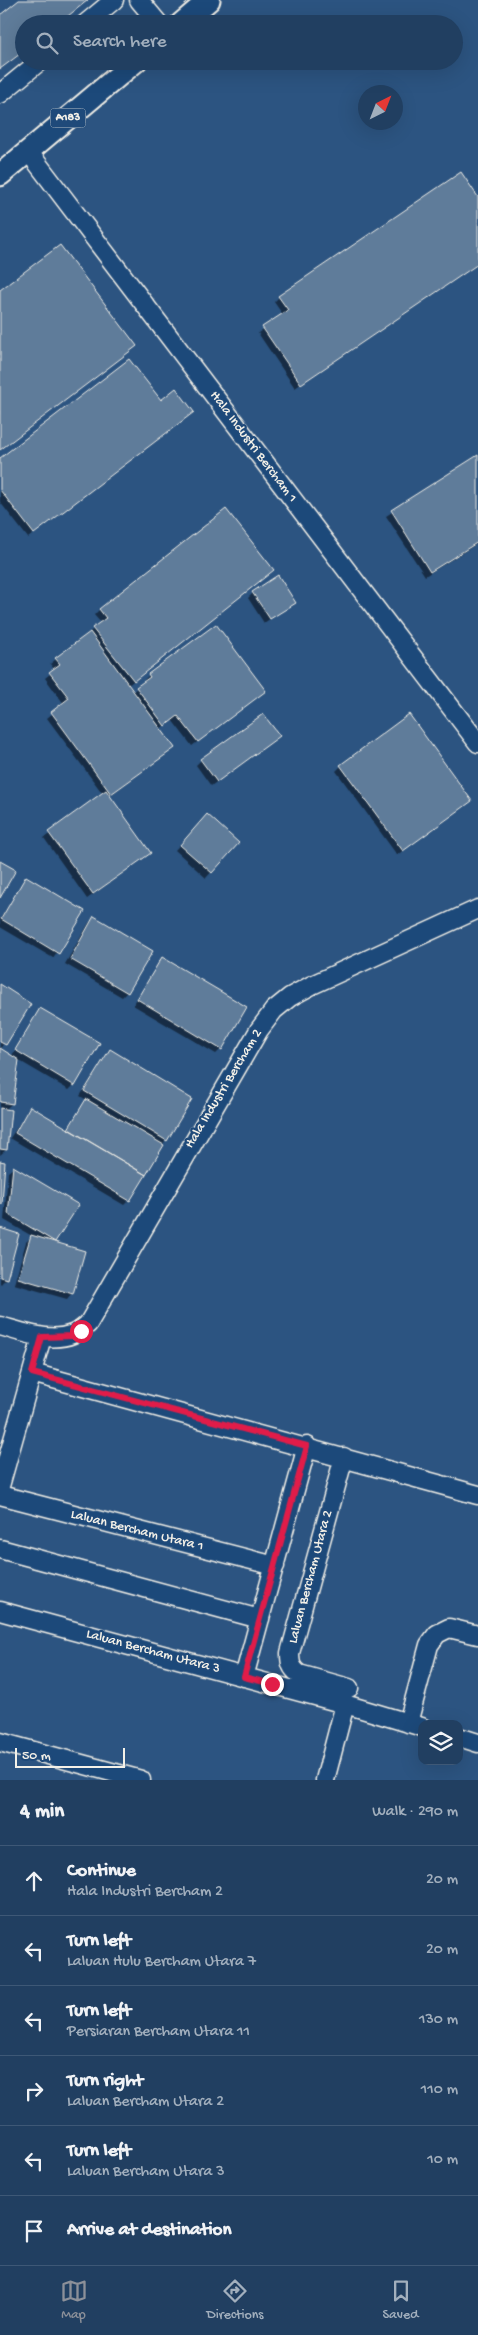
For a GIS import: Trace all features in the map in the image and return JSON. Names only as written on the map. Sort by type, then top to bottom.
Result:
[{"type":"main road","points":[[192,15],[210,0]]},
{"type":"main road","name":"A183","points":[[0,174],[125,70]]},
{"type":"street","points":[[96,15],[114,0]]},
{"type":"street","points":[[139,0],[152,15]]},
{"type":"street","points":[[0,94],[29,70]]},
{"type":"street","name":"Hala Industri Bercham 1","points":[[28,151],[478,743]]},
{"type":"street","name":"Hala Industri Bercham 2","points":[[0,1326],[42,1337],[72,1336],[88,1324],[224,1086],[274,1010],[290,997],[312,985],[478,909]]},
{"type":"street","points":[[0,1486],[42,1337]]},
{"type":"street","points":[[32,1373],[307,1446],[478,1495]]},
{"type":"street","points":[[244,1677],[307,1446]]},
{"type":"street","name":"Laluan Bercham Utara 2","points":[[344,1457],[290,1653],[290,1662],[299,1674],[347,1696]]},
{"type":"street","name":"Laluan Bercham Utara 1","points":[[0,1496],[275,1566]]},
{"type":"street","points":[[0,1548],[260,1619]]},
{"type":"street","name":"Laluan Bercham Utara 3","points":[[0,1611],[244,1677],[347,1696],[415,1725]]},
{"type":"street","points":[[415,1725],[429,1646],[437,1634],[449,1628],[478,1635]]},
{"type":"street","points":[[325,1780],[347,1696]]},
{"type":"street","points":[[463,1738],[478,1743]]},
{"type":"street","points":[[0,1742],[134,1779]]},
{"type":"building","points":[[19,0],[88,0],[69,15],[15,15],[15,58],[0,69],[0,15]]},
{"type":"building","points":[[461,172],[478,197],[478,264],[301,384],[262,327],[288,310],[278,296]]},
{"type":"building","points":[[60,245],[137,346],[0,450],[0,290]]},
{"type":"building","points":[[129,359],[161,400],[176,388],[194,412],[34,534],[0,490],[0,458]]},
{"type":"building","points":[[478,455],[478,542],[430,572],[391,510]]},
{"type":"building","points":[[226,509],[274,570],[134,681],[92,628],[106,618],[99,609]]},
{"type":"building","points":[[278,575],[296,603],[270,619],[252,592]]},
{"type":"building","points":[[216,624],[266,691],[198,742],[178,716],[165,726],[136,687],[150,677],[148,674]]},
{"type":"building","points":[[90,632],[175,748],[111,794],[51,712],[69,698],[49,672],[60,664],[55,658]]},
{"type":"building","points":[[263,714],[280,736],[217,782],[200,759]]},
{"type":"building","points":[[409,714],[472,801],[403,851],[340,765]]},
{"type":"building","points":[[106,790],[151,853],[93,894],[48,832]]},
{"type":"building","points":[[207,814],[239,843],[212,873],[180,845]]},
{"type":"building","points":[[0,861],[16,870],[0,898]]},
{"type":"building","points":[[26,876],[85,911],[59,954],[1,919]]},
{"type":"building","points":[[94,916],[153,951],[128,993],[70,959]]},
{"type":"building","points":[[162,957],[247,1007],[222,1050],[137,999]]},
{"type":"building","points":[[0,984],[31,1004],[6,1045],[0,1042]]},
{"type":"building","points":[[40,1008],[100,1043],[75,1086],[15,1050]]},
{"type":"building","points":[[0,1048],[19,1060],[13,1104],[0,1102]]},
{"type":"building","points":[[110,1049],[192,1099],[167,1141],[84,1091]]},
{"type":"building","points":[[86,1099],[164,1145],[146,1175],[68,1129]]},
{"type":"building","points":[[30,1106],[146,1175],[130,1201],[15,1133]]},
{"type":"building","points":[[0,1108],[11,1110],[7,1150],[0,1149]]},
{"type":"building","points":[[0,1161],[5,1162],[2,1204],[0,1204]]},
{"type":"building","points":[[13,1166],[79,1205],[55,1242],[8,1214]]},
{"type":"building","points":[[0,1228],[19,1234],[7,1279],[0,1277]]},
{"type":"building","points":[[31,1235],[85,1251],[73,1294],[18,1278]]},
{"type":"route","points":[[81,1331],[72,1336],[42,1337],[32,1373],[307,1446],[244,1677],[272,1684]]}]
